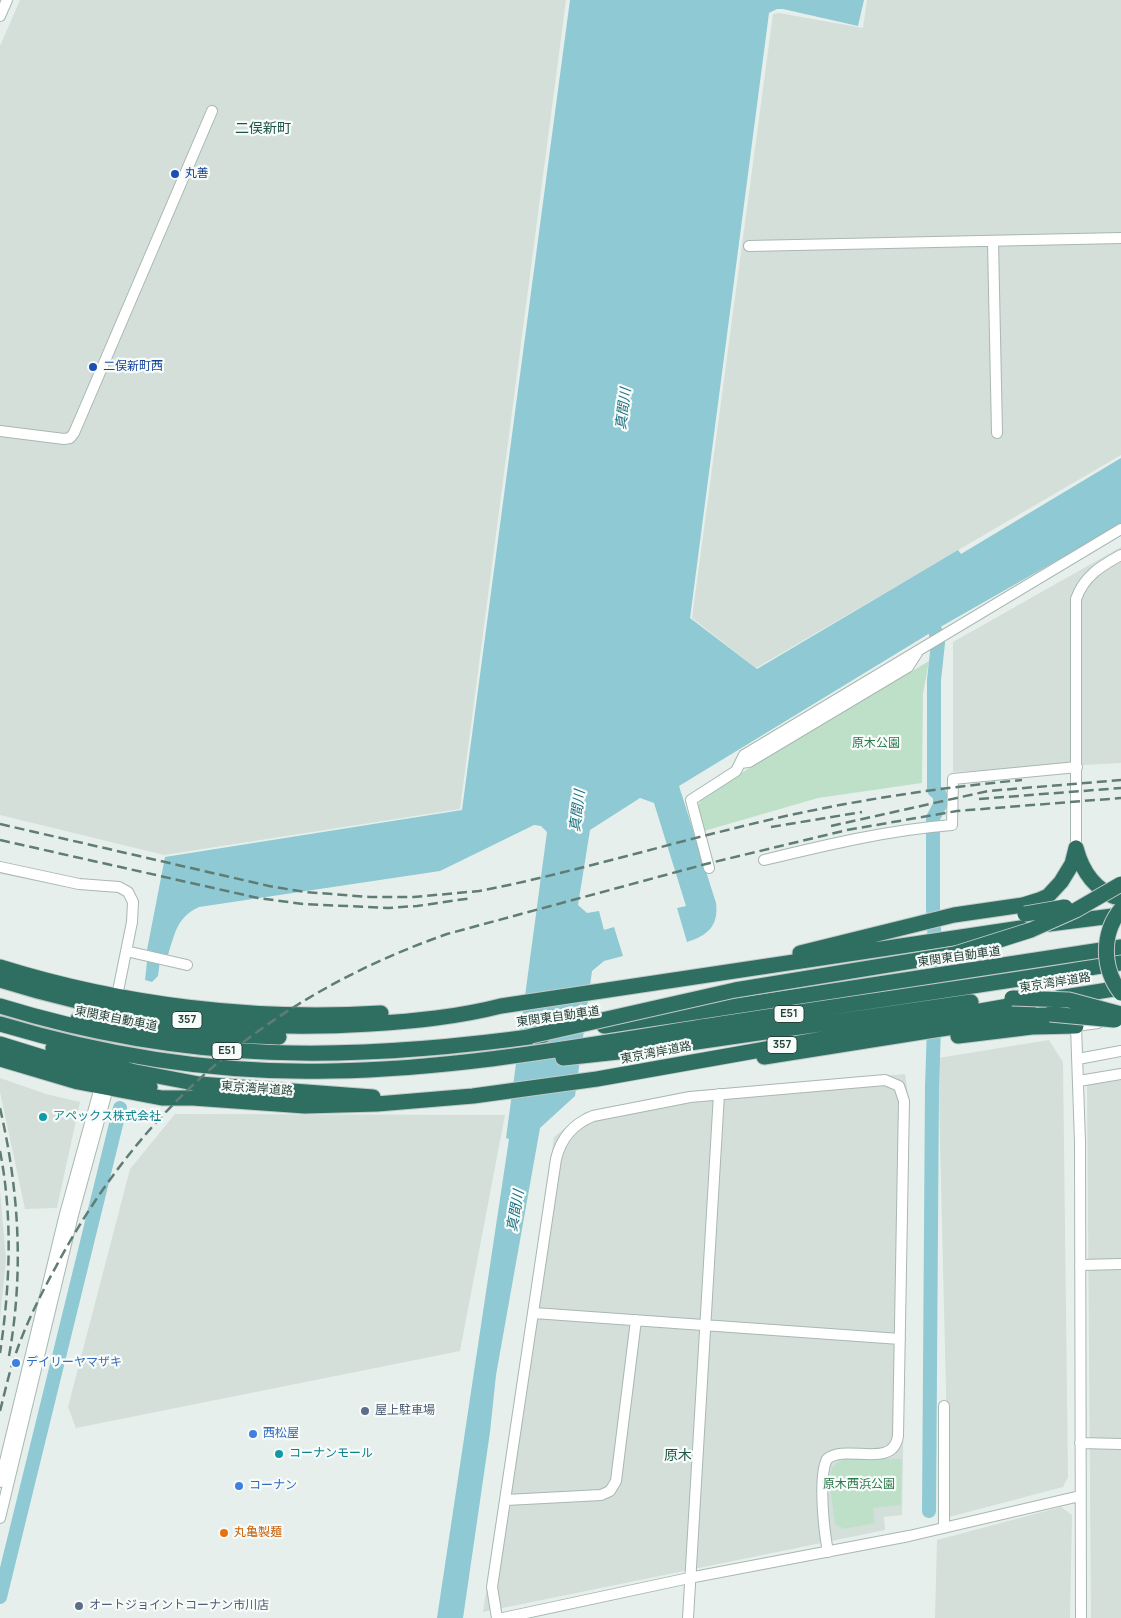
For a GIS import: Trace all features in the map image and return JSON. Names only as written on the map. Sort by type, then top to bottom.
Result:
[{"type":"highway","points":[[1076,848],[1083,868],[1096,885],[1121,899]]},
{"type":"highway","points":[[719,974],[895,931],[1023,905],[1048,896],[1068,871],[1076,848]]},
{"type":"highway","points":[[964,917],[1025,914],[1066,907],[1093,896],[1121,880]]},
{"type":"highway","points":[[531,1036],[726,992],[931,959],[968,950],[1031,930],[1076,910],[1121,884]]},
{"type":"highway","points":[[1121,909],[1108,935],[1106,956],[1113,980],[1121,994]]},
{"type":"highway","name":"357","points":[[0,980],[104,1007],[196,1022],[272,1027],[379,1023],[1121,915]]},
{"type":"highway","name":"東関東自動車道","points":[[0,1006],[124,1037],[243,1052],[358,1054],[459,1046],[531,1036],[1121,947]]},
{"type":"highway","name":"E51","points":[[0,1024],[112,1052],[220,1067],[331,1071],[457,1063],[582,1046],[1121,963]]},
{"type":"highway","name":"357","points":[[0,967],[117,996],[198,1008],[292,1014],[454,1012]]},
{"type":"highway","name":"東京湾岸道路","points":[[0,1059],[104,1088],[162,1098],[192,1098],[305,1106],[414,1102],[597,1079],[969,1024],[1121,988]]},
{"type":"highway","points":[[457,1063],[505,1063],[604,1054],[963,1003],[1012,998],[1069,1000],[1121,1014]]},
{"type":"highway","points":[[17,1011],[163,1030],[232,1036],[277,1037],[335,1033],[379,1023]]},
{"type":"highway","points":[[597,1079],[827,1049],[912,1043],[969,1024],[1050,1014],[1087,1016],[1121,1021]]},
{"type":"highway","points":[[969,1024],[1032,1027],[1076,1026]]},
{"type":"highway","points":[[0,1029],[98,1062],[180,1081],[307,1093],[360,1095],[414,1102]]},
{"type":"highway","name":"東京湾岸道路","points":[[0,1044],[94,1073],[192,1098]]},
{"type":"street","points":[[0,16],[4,1]]},
{"type":"street","points":[[0,431],[64,439],[70,438],[74,433],[212,110]]},
{"type":"street","points":[[749,246],[1121,238]]},
{"type":"street","points":[[993,241],[997,433]]},
{"type":"street","points":[[709,868],[691,800],[736,771],[740,763],[749,762],[908,667],[919,650],[1121,529]]},
{"type":"street","points":[[1076,848],[1076,599],[1090,574],[1121,555]]},
{"type":"street","points":[[764,860],[836,842],[952,825],[953,779],[1077,767]]},
{"type":"street","points":[[0,867],[80,884],[124,888],[131,896],[133,908],[117,996]]},
{"type":"street","points":[[126,951],[187,965]]},
{"type":"street","points":[[1081,1618],[1079,1081],[1076,1026],[1121,1021]]},
{"type":"street","points":[[1078,1059],[1121,1051]]},
{"type":"street","points":[[1079,1081],[1121,1074]]},
{"type":"street","points":[[497,1618],[491,1591],[556,1159],[561,1145],[569,1132],[586,1119],[602,1113],[690,1097],[885,1080],[899,1086],[904,1100],[898,1436],[895,1446],[891,1450],[880,1454],[836,1454],[827,1459],[824,1464],[823,1527],[828,1552]]},
{"type":"street","points":[[0,1482],[104,1088]]},
{"type":"street","points":[[688,1618],[719,1094]]},
{"type":"street","points":[[1080,1265],[1121,1264]]},
{"type":"street","points":[[0,1518],[49,1294]]},
{"type":"street","points":[[534,1313],[900,1339]]},
{"type":"street","points":[[506,1500],[601,1495],[612,1488],[616,1481],[636,1320]]},
{"type":"street","points":[[944,1406],[944,1528]]},
{"type":"street","points":[[1080,1443],[1121,1444]]},
{"type":"street","points":[[503,1618],[689,1578],[944,1528],[1080,1496]]},
{"type":"shaded area","points":[[20,0],[566,0],[460,809],[164,855],[0,815],[0,46]]},
{"type":"shaded area","points":[[867,0],[1121,0],[1121,455],[756,668],[692,618],[773,14],[779,13],[863,28]]},
{"type":"shaded area","points":[[1121,547],[1121,763],[953,772],[953,642]]},
{"type":"shaded area","points":[[1049,1040],[1063,1062],[1068,1477],[1063,1487],[949,1517],[938,1058]]},
{"type":"shaded area","points":[[905,1074],[909,1100],[902,1515],[884,1517],[885,1530],[483,1612],[554,1137],[585,1112],[689,1091]]},
{"type":"shaded area","points":[[0,1078],[46,1094],[80,1102],[57,1208],[25,1209],[0,1092]]},
{"type":"shaded area","points":[[1121,1079],[1121,1618],[1091,1618],[1087,1085]]},
{"type":"shaded area","points":[[175,1114],[505,1115],[460,1351],[76,1428],[68,1407],[130,1169]]},
{"type":"shaded area","points":[[0,1190],[6,1260],[0,1319]]},
{"type":"shaded area","points":[[1061,1507],[1072,1515],[1070,1618],[935,1618],[937,1540]]},
{"type":"green space","name":"原木公園","points":[[929,661],[923,694],[922,783],[818,798],[704,831],[697,806],[706,794]]},
{"type":"green space","name":"原木西浜公園","points":[[848,1458],[902,1459],[901,1505],[873,1508],[875,1523],[844,1529],[835,1524],[830,1480],[833,1467]]},
{"type":"water","name":"真間川","points":[[570,0],[864,0],[858,26],[783,9],[777,9],[769,13],[690,618],[757,669],[958,550],[961,554],[1121,458],[1121,524],[935,630],[679,786],[716,903],[716,918],[710,929],[700,937],[687,942],[677,908],[686,906],[654,803],[640,798],[590,830],[578,905],[587,913],[599,911],[604,930],[614,927],[623,956],[604,961],[592,971],[575,1096],[540,1128],[496,1375],[490,1432],[463,1618],[437,1618],[509,1139],[506,1138],[547,832],[541,826],[534,825],[440,871],[199,907],[181,921],[168,955],[161,953],[158,976],[152,982],[145,980],[147,962],[150,962],[152,951],[147,950],[165,857],[462,810]]},
{"type":"waterway","points":[[929,1511],[932,1087],[936,966],[933,908],[933,818],[940,805],[940,795],[934,790],[934,680],[938,643],[935,630]]},
{"type":"waterway","points":[[0,1597],[120,1108]]},
{"type":"railway","points":[[0,824],[269,886],[305,892],[370,897],[414,897],[479,891],[509,885],[759,822],[823,808],[908,794],[1022,780]]},
{"type":"railway","points":[[831,826],[988,791],[1121,780]]},
{"type":"railway","points":[[979,799],[1121,788]]},
{"type":"railway","points":[[0,1411],[16,1353],[41,1294],[94,1203],[132,1150],[175,1103],[222,1060],[272,1021],[326,988],[385,959],[447,934],[706,864],[847,830],[957,811],[1121,798]]},
{"type":"railway","points":[[771,827],[862,812]]},
{"type":"railway","points":[[0,840],[258,898],[303,904],[388,908],[472,898]]},
{"type":"railway","points":[[0,1108],[12,1170],[17,1231],[17,1293],[9,1356]]},
{"type":"railway","points":[[0,1151],[7,1201],[9,1252],[6,1303],[0,1353]]},
{"type":"place","name":"丸善","points":[[175,174]]},
{"type":"place","name":"二俣新町西","points":[[93,367]]},
{"type":"place","name":"アペックス株式会社","points":[[43,1117]]},
{"type":"place","name":"デイリーヤマザキ","points":[[16,1363]]},
{"type":"place","name":"屋上駐車場","points":[[365,1411]]},
{"type":"place","name":"西松屋","points":[[253,1434]]},
{"type":"place","name":"コーナンモール","points":[[279,1454]]},
{"type":"place","name":"コーナン","points":[[239,1486]]},
{"type":"place","name":"丸亀製麺","points":[[224,1533]]},
{"type":"place","name":"オートジョイントコーナン市川店","points":[[79,1606]]},
{"type":"district","name":"二俣新町","points":[[263,129]]},
{"type":"district","name":"原木","points":[[678,1456]]}]
